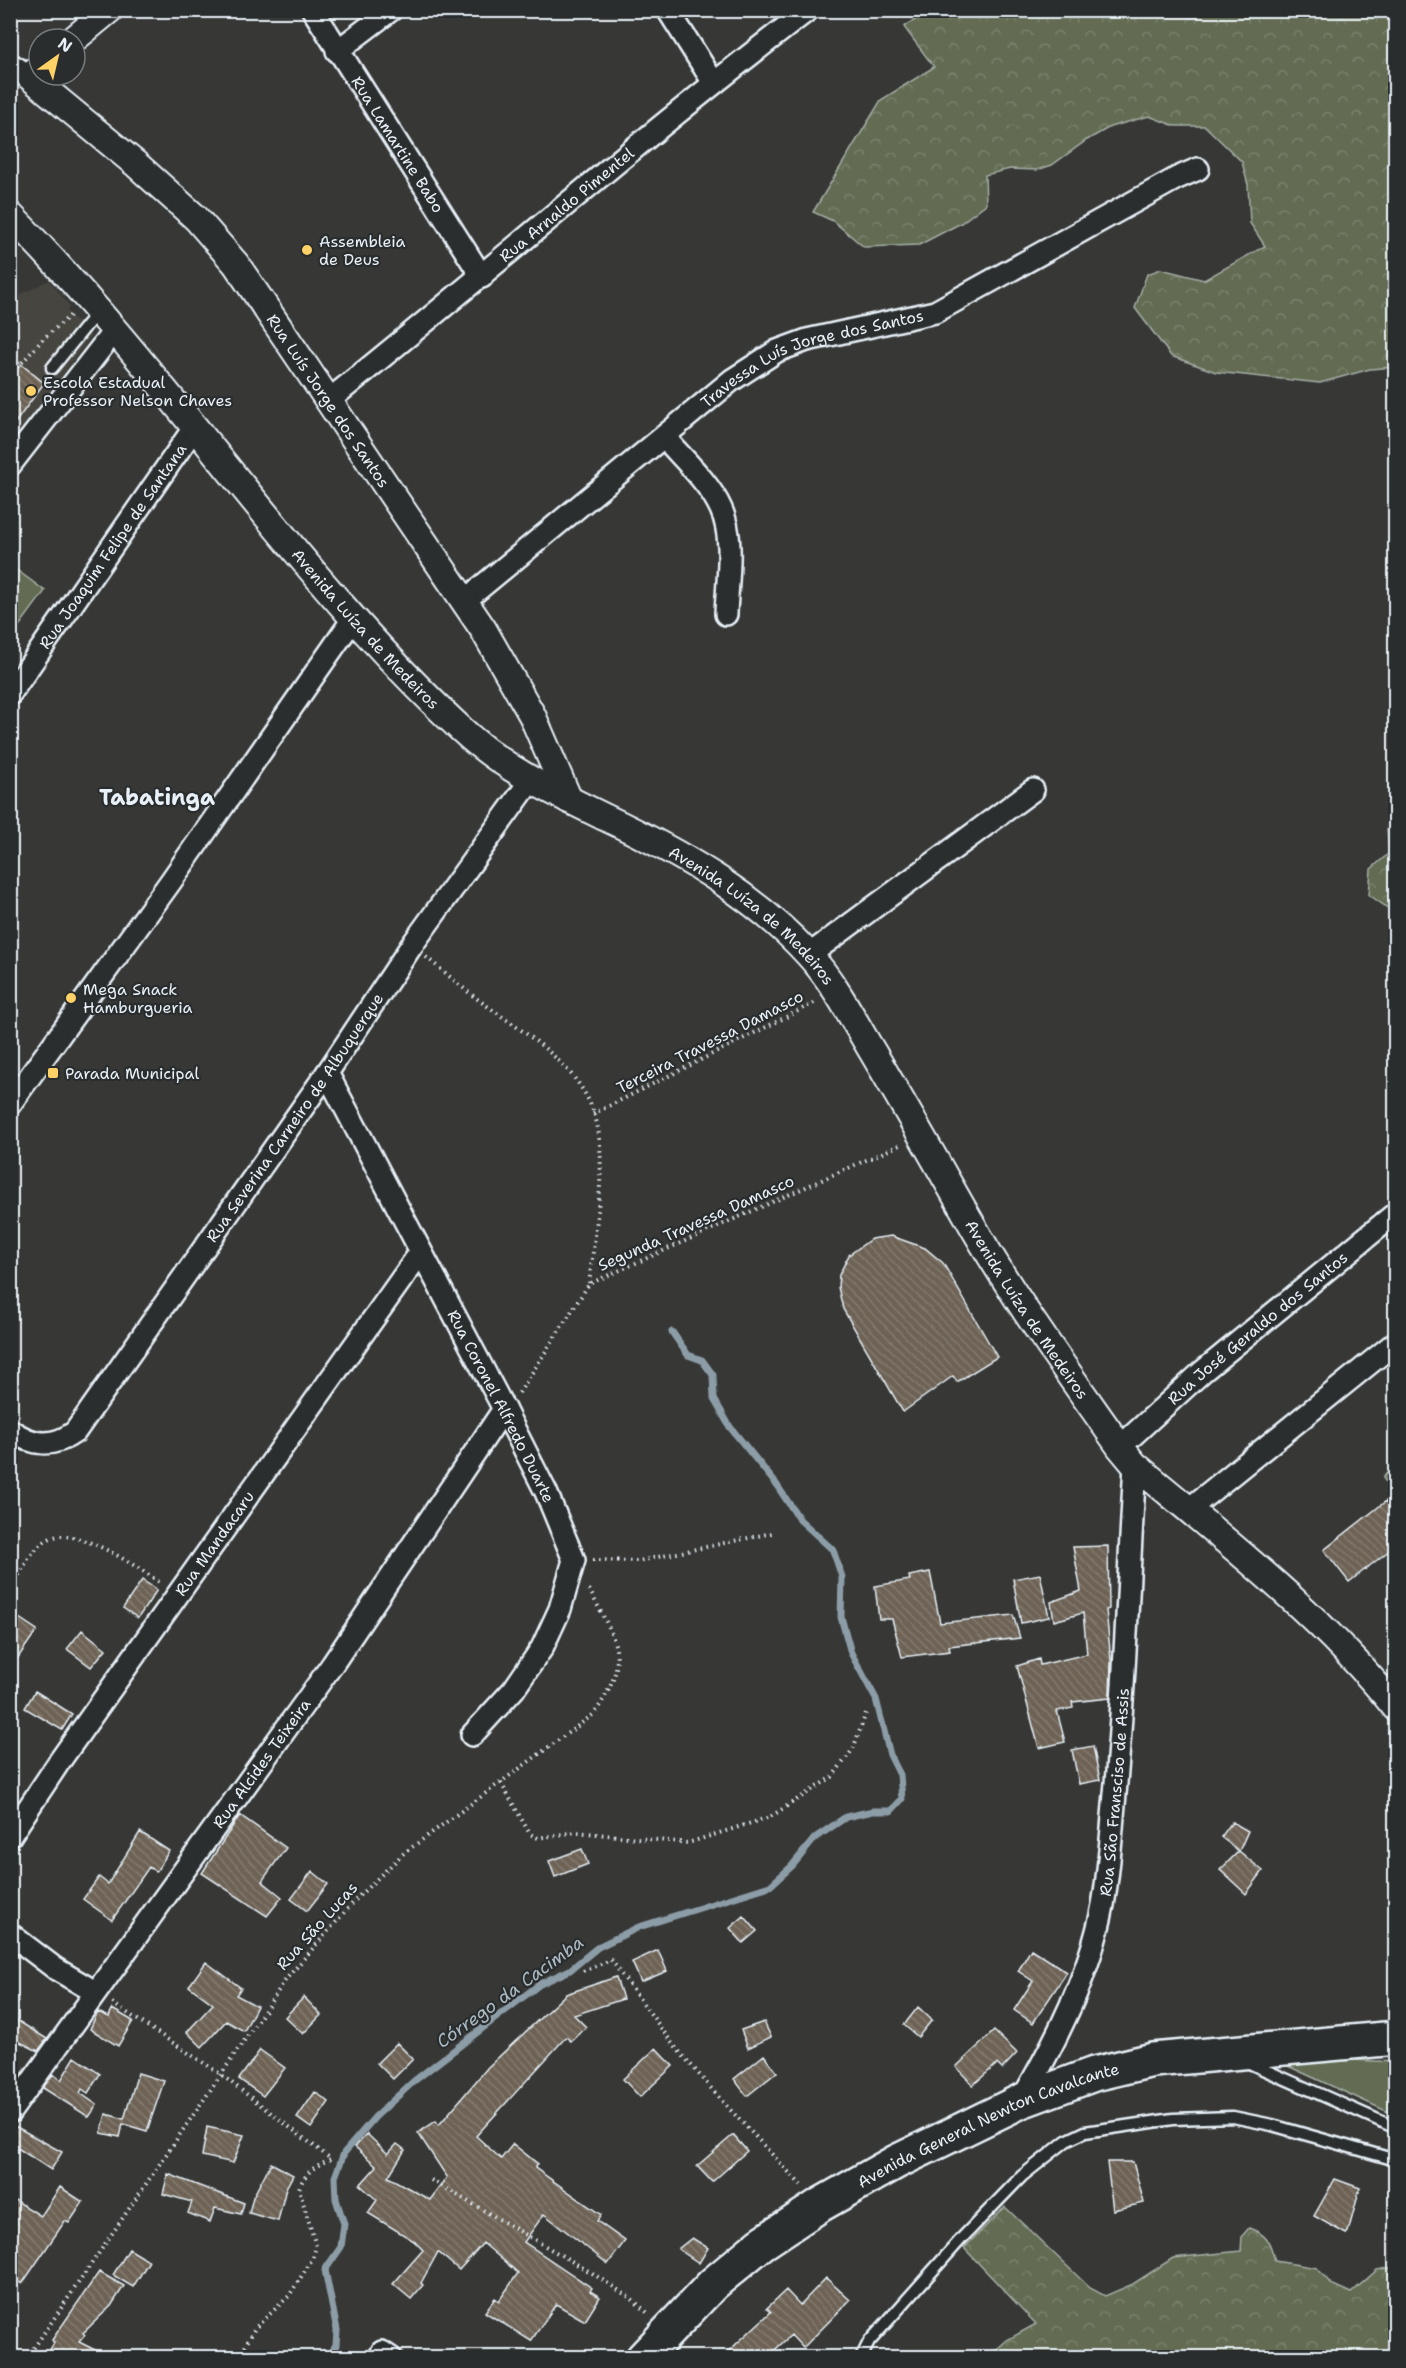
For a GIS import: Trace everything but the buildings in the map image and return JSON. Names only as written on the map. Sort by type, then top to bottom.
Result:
[{"type":"main road","name":"Avenida General Newton Cavalcante","points":[[653,2346],[713,2284],[754,2250],[820,2205],[896,2162],[1021,2101],[1094,2074],[1143,2063],[1395,2038]]},
{"type":"street","points":[[87,28],[109,10]]},
{"type":"street","name":"Rua Lamartine Babo","points":[[313,10],[482,277]]},
{"type":"street","points":[[337,51],[391,10]]},
{"type":"street","points":[[668,10],[714,83]]},
{"type":"street","name":"Rua Arnaldo Pimentel","points":[[328,401],[482,277],[714,83],[808,10]]},
{"type":"street","name":"Rua Luís Jorge dos Santos","points":[[26,69],[196,218],[242,272],[516,683],[568,800]]},
{"type":"street","name":"Travessa Luís Jorge dos Santos","points":[[463,602],[732,380],[777,351],[807,340],[935,312],[1166,183],[1198,169]]},
{"type":"street","name":"Avenida Luíza de Medeiros","points":[[10,215],[115,330],[353,619],[465,733],[499,760],[531,780],[676,853],[712,875],[751,903],[810,955],[837,991],[1000,1269],[1127,1456],[1339,1643],[1395,1708]]},
{"type":"street","points":[[10,465],[115,330]]},
{"type":"street","name":"Rua Joaquim Felipe de Santana","points":[[10,694],[194,428]]},
{"type":"street","points":[[664,437],[715,497],[722,509],[728,535],[726,614]]},
{"type":"street","points":[[10,1104],[171,881],[353,619]]},
{"type":"street","name":"Rua Severina Carneiro de Albuquerque","points":[[10,1430],[36,1443],[51,1444],[75,1432],[327,1073],[412,945],[531,780]]},
{"type":"street","points":[[810,955],[1033,790]]},
{"type":"street","name":"Rua Coronel Alfredo Duarte","points":[[327,1073],[505,1411],[546,1492],[574,1560]]},
{"type":"street","name":"Rua José Geraldo dos Santos","points":[[1127,1456],[1202,1372],[1395,1213]]},
{"type":"street","name":"Rua Mandacaru","points":[[10,1836],[59,1762],[179,1596],[420,1253]]},
{"type":"street","points":[[1188,1510],[1395,1342]]},
{"type":"street","name":"Rua Alcides Teixeira","points":[[10,2112],[332,1665],[505,1411]]},
{"type":"street","name":"Rua São Fransciso de Assis","points":[[1021,2101],[1052,2049],[1083,1972],[1103,1905],[1126,1652],[1127,1456]]},
{"type":"street","points":[[472,1735],[514,1689],[542,1648],[560,1609],[574,1560]]},
{"type":"street","points":[[10,1934],[56,1969],[95,1992]]},
{"type":"lane","points":[[52,368],[93,305]]},
{"type":"lane","points":[[1227,2053],[1395,2128]]},
{"type":"lane","points":[[861,2358],[869,2342],[1022,2176],[1066,2141],[1085,2132],[1173,2119],[1233,2117],[1272,2125],[1395,2160]]},
{"type":"path","points":[[10,376],[43,339],[93,305]]},
{"type":"path","points":[[412,945],[472,995],[524,1032],[565,1068],[584,1092],[597,1124],[600,1181],[589,1284]]},
{"type":"path","name":"Terceira Travessa Damasco","points":[[593,1114],[837,991]]},
{"type":"path","name":"Segunda Travessa Damasco","points":[[505,1411],[589,1284],[922,1136]]},
{"type":"path","points":[[574,1560],[639,1561],[772,1533]]},
{"type":"path","points":[[10,1591],[33,1552],[49,1538],[61,1535],[86,1541],[140,1568],[179,1596]]},
{"type":"path","name":"Rua São Lucas","points":[[27,2358],[286,1977],[359,1896],[404,1853],[501,1783],[528,1760],[594,1714],[613,1683],[618,1668],[617,1645],[574,1560]]},
{"type":"path","points":[[501,1783],[530,1834],[538,1838],[576,1832],[688,1843],[770,1817],[832,1778],[853,1749],[866,1713]]},
{"type":"path","points":[[583,1971],[611,1960],[672,2043],[716,2094],[820,2205]]},
{"type":"path","points":[[95,1992],[219,2073],[331,2159],[316,2165],[305,2176],[299,2189],[316,2246],[313,2258],[289,2296],[255,2328],[239,2358]]},
{"type":"path","points":[[431,2180],[561,2254],[632,2299],[647,2311],[653,2346]]},
{"type":"shaded area","name":"Escola Estadual Professor Nelson Chaves","points":[[49,280],[70,307],[67,311],[91,336],[11,445],[11,306],[22,294]]},
{"type":"green space","points":[[929,11],[1395,11],[1395,367],[1370,369],[1320,383],[1216,372],[1171,356],[1135,308],[1147,274],[1161,269],[1204,280],[1265,246],[1250,223],[1248,185],[1242,162],[1205,126],[1175,126],[1149,116],[1110,127],[1052,165],[1037,170],[1010,169],[985,175],[986,204],[961,223],[919,245],[864,247],[833,221],[813,212],[881,100],[934,67],[904,27]]},
{"type":"green space","points":[[10,565],[45,591],[11,637],[10,637]]},
{"type":"green space","points":[[1395,819],[1395,913],[1369,895],[1371,869],[1389,853],[1387,826]]},
{"type":"green space","points":[[1395,1462],[1395,1495],[1383,1478]]},
{"type":"green space","points":[[1266,2056],[1395,2062],[1395,2115]]},
{"type":"green space","points":[[1005,2207],[1090,2288],[1105,2296],[1133,2284],[1173,2258],[1241,2251],[1242,2236],[1249,2228],[1260,2233],[1267,2240],[1275,2261],[1317,2268],[1331,2284],[1351,2293],[1377,2270],[1395,2267],[1395,2357],[988,2357],[1007,2340],[1036,2324],[964,2248]]},
{"type":"waterway","name":"Córrego da Cacimba","points":[[327,2358],[336,2345],[337,2330],[325,2270],[341,2247],[344,2224],[336,2199],[335,2177],[344,2153],[375,2117],[414,2081],[540,1984],[570,1970],[598,1947],[639,1927],[770,1886],[792,1866],[815,1838],[846,1817],[873,1811],[891,1811],[902,1799],[900,1775],[890,1755],[876,1699],[851,1653],[841,1617],[842,1577],[833,1550],[800,1520],[776,1484],[730,1427],[714,1399],[713,1375],[702,1360],[688,1355],[672,1332]]},
{"type":"place","name":"Assembleia de Deus","points":[[307,250]]},
{"type":"place","name":"Escola Estadual Professor Nelson Chaves","points":[[31,391]]},
{"type":"place","name":"Mega Snack Hamburgueria","points":[[71,998]]},
{"type":"place","name":"Parada Municipal","points":[[53,1073]]},
{"type":"district","name":"Tabatinga","points":[[157,797]]}]
